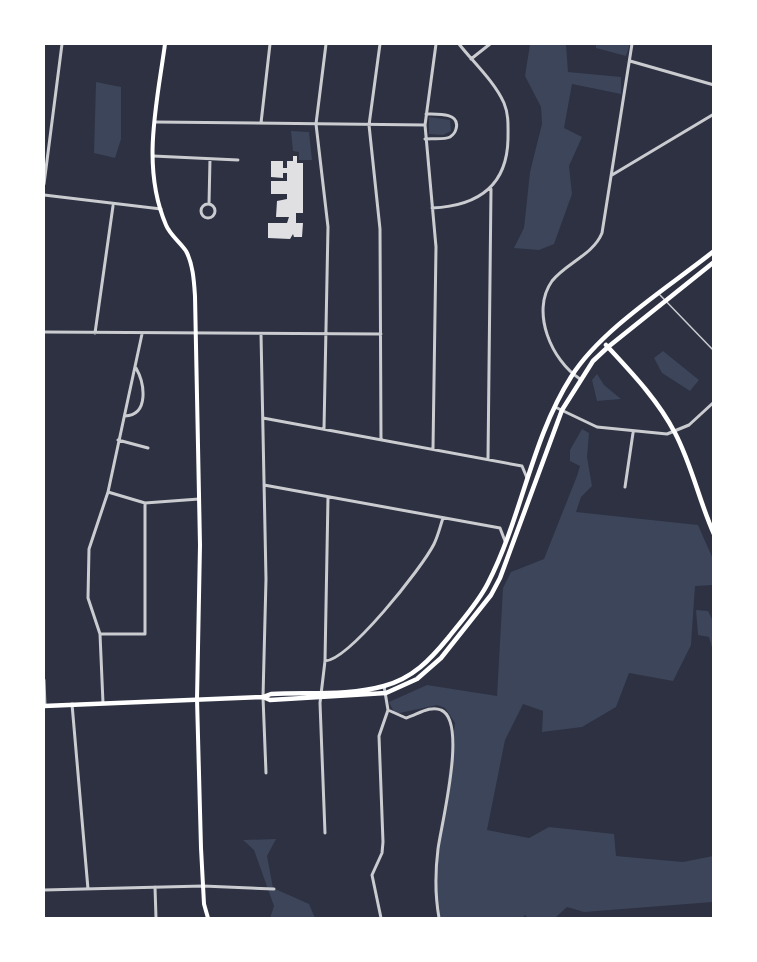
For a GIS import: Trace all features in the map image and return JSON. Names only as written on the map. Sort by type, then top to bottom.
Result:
[{"type":"main road","points":[[165,44],[151,156],[155,186],[166,227],[187,253],[194,276],[199,499],[197,699],[203,886],[208,918]]},
{"type":"main road","points":[[44,706],[263,697],[271,694],[384,686],[414,673],[432,657],[477,601],[494,572],[555,406],[573,374],[602,341],[714,251]]},
{"type":"main road","points":[[263,697],[270,700],[386,693],[407,685],[427,672],[480,610],[500,578],[538,469],[562,410],[580,379],[608,347],[714,262]]},
{"type":"main road","points":[[602,341],[657,405],[675,432],[714,534]]},
{"type":"main road","points":[[531,467],[538,469]]},
{"type":"main road","points":[[510,529],[516,532]]},
{"type":"street","points":[[44,184],[62,44]]},
{"type":"street","points":[[261,123],[270,44]]},
{"type":"street","points":[[324,429],[328,227],[316,124],[326,44]]},
{"type":"street","points":[[380,44],[369,125],[380,229],[381,440]]},
{"type":"street","points":[[434,449],[436,247],[425,138],[425,114],[436,44]]},
{"type":"street","points":[[459,44],[498,91],[507,111],[506,160],[491,189],[488,459]]},
{"type":"street","points":[[471,59],[490,44]]},
{"type":"street","points":[[580,379],[573,374],[548,340],[544,307],[552,282],[599,240],[612,175],[632,44]]},
{"type":"street","points":[[630,61],[714,85]]},
{"type":"street","points":[[425,114],[450,116],[457,128],[453,135],[447,138],[425,138]]},
{"type":"street","points":[[612,175],[714,114]]},
{"type":"street","points":[[154,122],[425,125]]},
{"type":"street","points":[[151,156],[238,159]]},
{"type":"street","points":[[209,204],[210,159]]},
{"type":"street","points":[[432,208],[467,202],[491,189]]},
{"type":"street","points":[[44,195],[113,206],[162,209]]},
{"type":"street","points":[[209,204],[215,208],[215,214],[210,218],[205,218],[201,209],[209,204]]},
{"type":"street","points":[[95,333],[113,206]]},
{"type":"street","points":[[44,332],[381,334]]},
{"type":"street","points":[[103,703],[100,634],[88,598],[89,549],[108,492],[142,334]]},
{"type":"street","points":[[261,334],[266,579],[263,697],[266,773]]},
{"type":"street","points":[[125,416],[133,416],[142,403],[140,375],[135,367]]},
{"type":"street","points":[[555,406],[593,426],[661,435],[675,432],[695,421],[714,402]]},
{"type":"street","points":[[263,418],[522,466],[527,479]]},
{"type":"street","points":[[625,487],[633,433]]},
{"type":"street","points":[[118,440],[148,448]]},
{"type":"street","points":[[264,485],[500,528],[505,542]]},
{"type":"street","points":[[108,492],[145,502],[199,499]]},
{"type":"street","points":[[325,833],[321,698],[328,497]]},
{"type":"street","points":[[100,634],[145,634],[145,502]]},
{"type":"street","points":[[324,661],[335,658],[375,621],[433,545],[443,518]]},
{"type":"street","points":[[44,681],[44,706]]},
{"type":"street","points":[[381,918],[372,875],[382,853],[383,842],[379,736],[388,710],[384,686]]},
{"type":"street","points":[[72,704],[88,889]]},
{"type":"street","points":[[388,710],[406,718],[438,709],[446,713],[451,723],[453,742],[448,796],[435,876],[440,918]]},
{"type":"street","points":[[44,890],[203,886],[274,889]]},
{"type":"street","points":[[155,887],[156,918]]},
{"type":"lane","points":[[659,294],[714,351]]},
{"type":"shaded area","points":[[530,44],[566,44],[568,72],[621,77],[621,94],[572,84],[564,128],[582,137],[569,166],[572,194],[554,244],[539,250],[514,248],[524,228],[530,172],[542,124],[541,107],[525,76]]},
{"type":"shaded area","points":[[596,44],[630,44],[626,56],[596,48]]},
{"type":"shaded area","points":[[96,82],[121,87],[121,139],[115,158],[94,153]]},
{"type":"shaded area","points":[[429,117],[450,120],[451,131],[443,135],[429,134]]},
{"type":"shaded area","points":[[291,131],[309,132],[312,160],[299,160],[299,152],[293,151]]},
{"type":"shaded area","points":[[663,351],[699,380],[690,391],[662,373],[654,358]]},
{"type":"shaded area","points":[[597,374],[604,385],[621,399],[597,401],[592,380]]},
{"type":"shaded area","points":[[582,429],[589,433],[587,457],[592,486],[581,497],[576,512],[698,525],[713,559],[713,585],[695,586],[691,645],[673,681],[629,673],[616,707],[582,727],[542,732],[543,711],[523,704],[505,740],[487,830],[529,838],[549,827],[614,834],[616,856],[683,862],[713,856],[713,902],[584,912],[567,907],[555,918],[528,918],[525,915],[522,918],[438,918],[434,891],[455,723],[445,708],[437,705],[395,714],[389,702],[427,685],[497,696],[503,588],[511,572],[544,559],[580,466],[570,461],[570,450]]},
{"type":"shaded area","points":[[696,610],[708,611],[713,621],[713,651],[709,637],[698,635]]},
{"type":"shaded area","points":[[276,839],[267,856],[273,888],[309,904],[315,918],[270,918],[274,906],[254,850],[243,840]]},
{"type":"building","points":[[293,156],[297,156],[297,163],[303,163],[303,213],[296,213],[296,223],[303,223],[302,237],[294,237],[293,234],[290,239],[268,238],[268,223],[287,223],[289,217],[276,217],[277,201],[287,199],[287,194],[271,194],[271,181],[287,181],[287,173],[283,173],[283,178],[271,177],[271,161],[283,161],[283,168],[287,168],[287,161],[293,161]]}]
